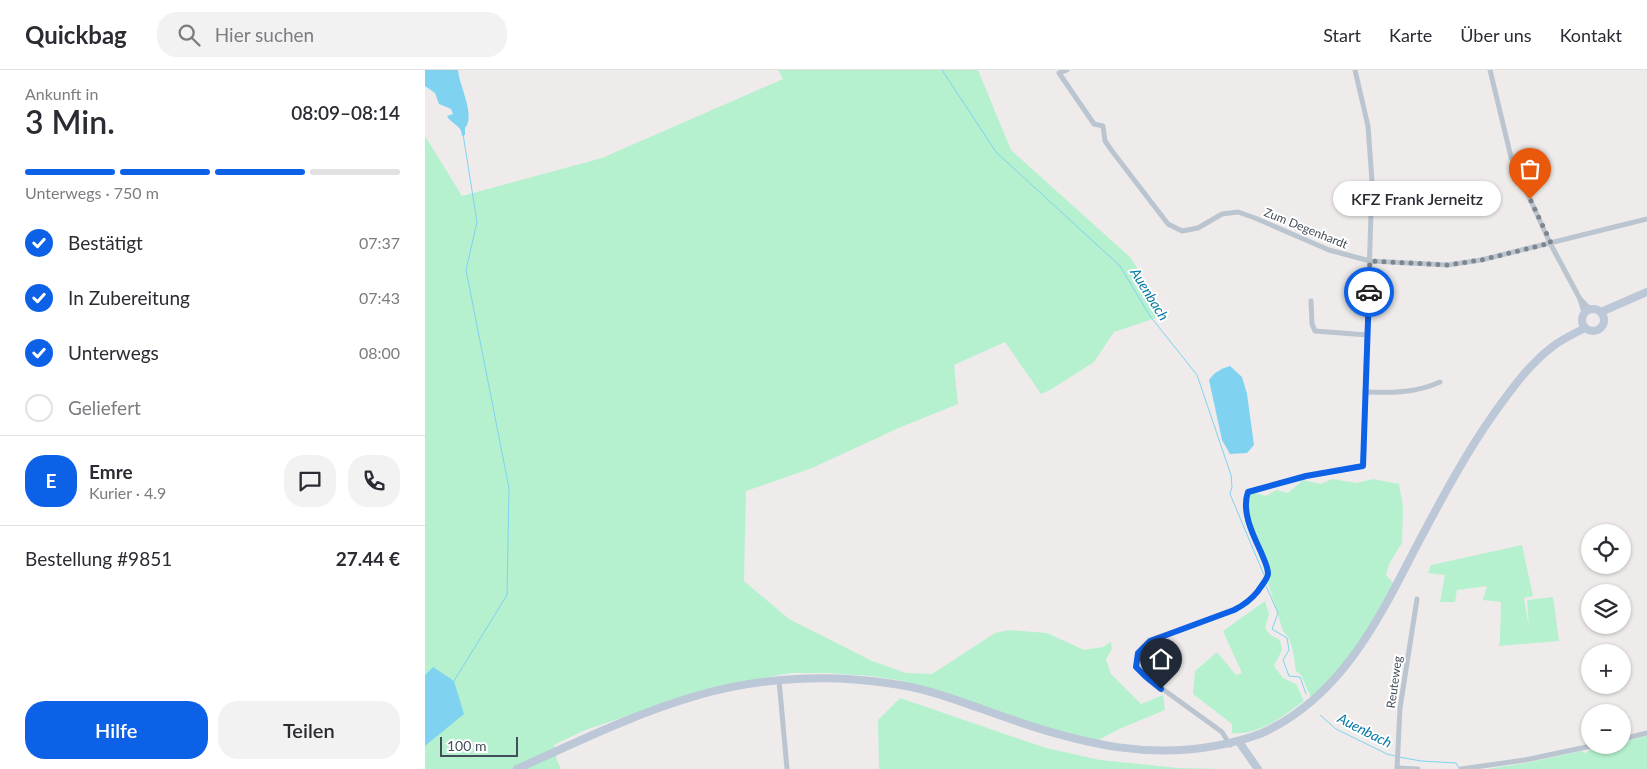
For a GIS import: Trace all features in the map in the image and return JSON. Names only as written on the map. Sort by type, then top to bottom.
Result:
[{"type":"main road","points":[[1602,315],[1603,325],[1598,330],[1591,332],[1583,326],[1582,317],[1587,310],[1602,315],[1647,292]]},
{"type":"main road","points":[[517,769],[625,721],[675,702],[733,687],[779,680],[814,679],[895,684],[955,700],[1060,738],[1110,750],[1138,754],[1201,752],[1230,745],[1262,733],[1294,715],[1331,684],[1346,667],[1380,616],[1472,444],[1515,384],[1546,352],[1583,326]]},
{"type":"main road","points":[[1239,742],[1258,769]]},
{"type":"street","points":[[1058,72],[1067,70]]},
{"type":"street","points":[[1230,745],[1222,732],[1146,677],[1136,667],[1138,653],[1150,641],[1234,610],[1247,603],[1267,578],[1266,564],[1255,539],[1247,513],[1245,502],[1248,492],[1306,476],[1363,466],[1372,181],[1367,121],[1355,70]]},
{"type":"street","points":[[1490,70],[1511,157],[1551,243],[1587,310]]},
{"type":"street","name":"Zum Degenhardt","points":[[1058,72],[1094,124],[1103,126],[1105,141],[1133,180],[1168,224],[1182,231],[1199,228],[1222,214],[1238,212],[1329,250],[1370,261],[1448,265],[1481,260],[1647,219]]},
{"type":"street","points":[[1311,301],[1312,324],[1315,331],[1367,335]]},
{"type":"street","points":[[1365,392],[1400,392],[1430,387],[1440,382]]},
{"type":"street","name":"Reuteweg","points":[[1417,600],[1400,708],[1397,766],[1417,769]]},
{"type":"street","points":[[779,680],[787,769]]},
{"type":"street","points":[[1631,737],[1647,733]]},
{"type":"street","points":[[1461,769],[1525,760],[1581,748]]},
{"type":"green space","points":[[778,70],[978,70],[1011,150],[1131,258],[1165,315],[1114,332],[1094,362],[1041,394],[1005,342],[954,365],[958,404],[901,427],[812,468],[746,491],[744,581],[789,619],[872,661],[906,673],[932,674],[995,633],[1009,630],[1047,633],[1084,650],[1103,647],[1111,642],[1112,649],[1106,659],[1111,674],[1141,704],[1163,695],[1165,710],[1119,729],[1091,744],[950,695],[903,681],[871,676],[790,673],[711,688],[585,730],[554,745],[557,761],[561,769],[425,769],[425,746],[464,713],[433,667],[425,675],[425,136],[462,196],[602,158],[783,79]]},
{"type":"green space","points":[[1332,479],[1357,483],[1373,479],[1399,484],[1403,507],[1402,543],[1389,564],[1386,575],[1393,583],[1367,629],[1347,659],[1311,697],[1301,675],[1296,671],[1291,644],[1283,631],[1268,583],[1270,572],[1256,539],[1247,504],[1249,494],[1255,493],[1266,496],[1276,490],[1288,493],[1303,480],[1321,484]]},
{"type":"green space","points":[[1522,545],[1533,596],[1524,598],[1529,628],[1527,600],[1553,597],[1559,641],[1499,646],[1501,602],[1483,600],[1487,586],[1457,590],[1455,602],[1440,602],[1445,575],[1428,573],[1431,565]]},
{"type":"green space","points":[[1265,601],[1269,614],[1265,628],[1270,635],[1280,640],[1282,650],[1274,666],[1283,678],[1296,684],[1304,701],[1279,719],[1261,728],[1242,733],[1232,733],[1232,724],[1193,694],[1195,671],[1217,652],[1236,675],[1242,673],[1223,631]]},
{"type":"green space","points":[[900,698],[1046,748],[1100,760],[1178,768],[1223,769],[879,769],[878,720]]},
{"type":"green space","points":[[1647,736],[1647,769],[1487,769],[1581,751],[1581,754],[1631,754],[1631,740]]},
{"type":"water","points":[[425,70],[458,70],[469,116],[465,135],[462,136],[460,129],[447,116],[453,114],[451,109],[439,104],[435,93],[425,86]]},
{"type":"water","points":[[1230,366],[1242,377],[1247,394],[1254,445],[1247,453],[1230,454],[1222,440],[1209,380],[1218,371]]},
{"type":"water","points":[[433,667],[454,681],[464,714],[425,746],[425,675]]},
{"type":"waterway","name":"Auenbach","points":[[942,70],[996,152],[1120,266],[1150,316],[1197,375],[1231,475],[1232,487],[1230,494],[1264,575]]},
{"type":"waterway","points":[[454,681],[507,595],[509,488],[466,270],[477,222],[463,134]]},
{"type":"waterway","name":"Auenbach","points":[[1266,586],[1278,613],[1272,629],[1287,638],[1289,650],[1283,660],[1289,676],[1300,677],[1306,694]]},
{"type":"waterway","name":"Auenbach","points":[[1320,715],[1336,729],[1387,754],[1395,756]]},
{"type":"waterway","name":"Auenbach","points":[[1399,757],[1421,761],[1456,763],[1459,768]]},
{"type":"way so far","points":[[1369,292],[1370,261],[1417,265],[1448,265],[1481,260],[1551,243],[1530,199]]},
{"type":"place","name":"KFZ Frank Jerneitz","points":[[1530,199]]},
{"type":"route","points":[[1161,689],[1136,667],[1138,653],[1150,641],[1234,610],[1247,603],[1267,578],[1266,564],[1255,539],[1247,513],[1245,502],[1248,492],[1306,476],[1363,466],[1369,292]]}]
